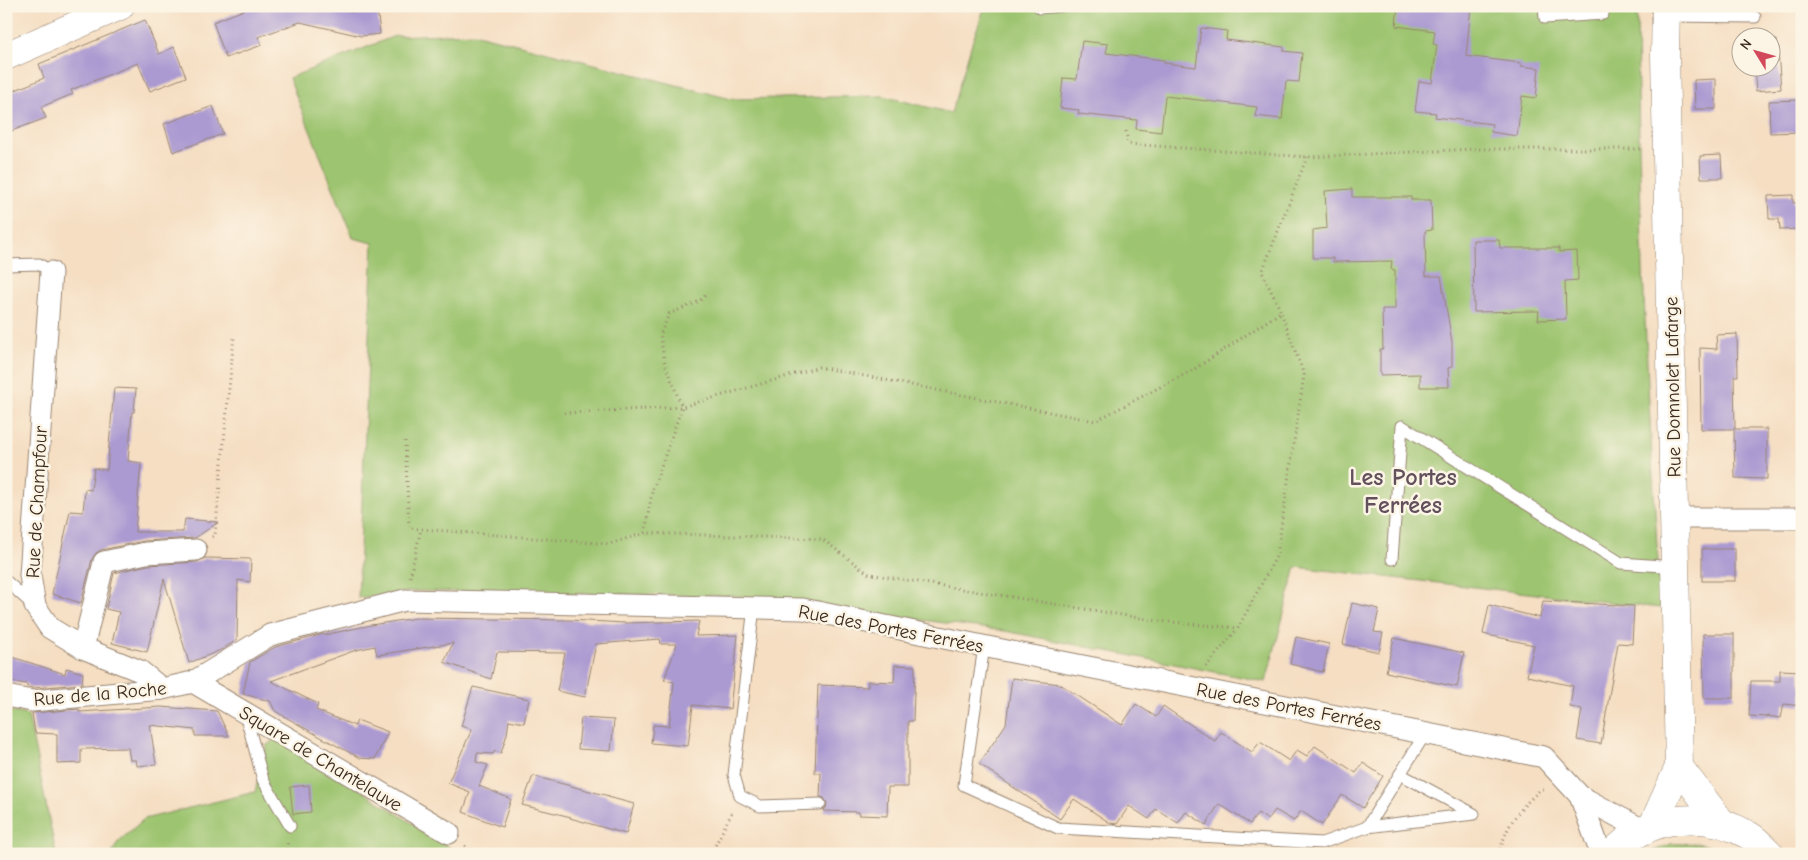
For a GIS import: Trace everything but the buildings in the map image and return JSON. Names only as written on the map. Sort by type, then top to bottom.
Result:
[{"type":"street","points":[[6,56],[120,6]]},
{"type":"street","name":"Rue Domnolet Lafarge","points":[[1648,828],[1679,767],[1666,11]]},
{"type":"street","name":"Rue de Champfour","points":[[51,272],[30,575],[35,606],[50,628],[83,648],[140,671],[162,689]]},
{"type":"street","points":[[1675,518],[1802,518]]},
{"type":"street","points":[[83,648],[104,562],[146,553],[196,550]]},
{"type":"street","name":"Rue des Portes Ferrées","points":[[193,682],[270,635],[405,600],[803,608],[984,646],[1544,757],[1580,796],[1648,828]]},
{"type":"street","name":"Rue de la Roche","points":[[6,696],[32,701],[162,689],[193,682]]},
{"type":"street","name":"Square de Chantelauve","points":[[193,682],[450,833]]},
{"type":"street","points":[[1679,767],[1722,823]]},
{"type":"street","name":"Rue des Portes Ferrées","points":[[1580,796],[1601,854]]},
{"type":"street","points":[[1612,854],[1622,844],[1648,828],[1676,820],[1699,819],[1722,823],[1751,837],[1770,854]]},
{"type":"lane","points":[[1038,6],[1040,8],[1061,6]]},
{"type":"lane","points":[[1544,6],[1545,18],[1603,14],[1603,6]]},
{"type":"lane","points":[[1666,11],[1755,17]]},
{"type":"lane","points":[[6,265],[39,264],[51,272]]},
{"type":"lane","points":[[1392,559],[1402,426],[1621,563],[1676,567]]},
{"type":"lane","points":[[6,581],[35,606]]},
{"type":"lane","points":[[754,608],[734,776],[740,796],[760,806],[820,804]]},
{"type":"lane","points":[[984,646],[964,785],[1058,828],[1322,843],[1367,828],[1474,814],[1400,774]]},
{"type":"lane","points":[[245,713],[263,780],[290,826]]},
{"type":"lane","points":[[1367,828],[1425,734]]},
{"type":"path","points":[[1126,131],[1128,144],[1307,156],[1475,149],[1667,149]]},
{"type":"path","points":[[1189,687],[1238,628],[1277,555],[1304,375],[1281,312],[1262,272],[1307,156]]},
{"type":"path","points":[[646,533],[652,492],[682,407],[665,364],[660,335],[669,314],[698,302],[707,294]]},
{"type":"path","points":[[564,413],[682,407],[819,367],[1096,421],[1193,370],[1281,312]]},
{"type":"path","points":[[196,550],[215,535],[234,337]]},
{"type":"path","points":[[405,441],[408,528],[609,544],[646,533],[822,539],[869,574],[1158,620],[1238,628]]},
{"type":"path","points":[[405,600],[421,529]]},
{"type":"path","points":[[1499,854],[1504,834],[1518,810],[1541,789],[1548,791]]},
{"type":"path","points":[[711,854],[740,796]]},
{"type":"green space","points":[[985,6],[1637,6],[1639,157],[1644,307],[1661,608],[1296,567],[1266,682],[1005,631],[742,596],[416,591],[358,598],[373,243],[353,238],[289,78],[395,36],[473,33],[731,99],[883,96],[951,113]]},
{"type":"green space","points":[[6,710],[28,715],[56,854],[14,854],[6,852]]},
{"type":"green space","points":[[278,737],[460,854],[112,854],[118,842],[144,819],[255,792],[267,745]]},
{"type":"green space","points":[[1698,843],[1728,854],[1646,854],[1671,844]]},
{"type":"district","name":"Les Portes Ferrées","points":[[1403,491]]}]
